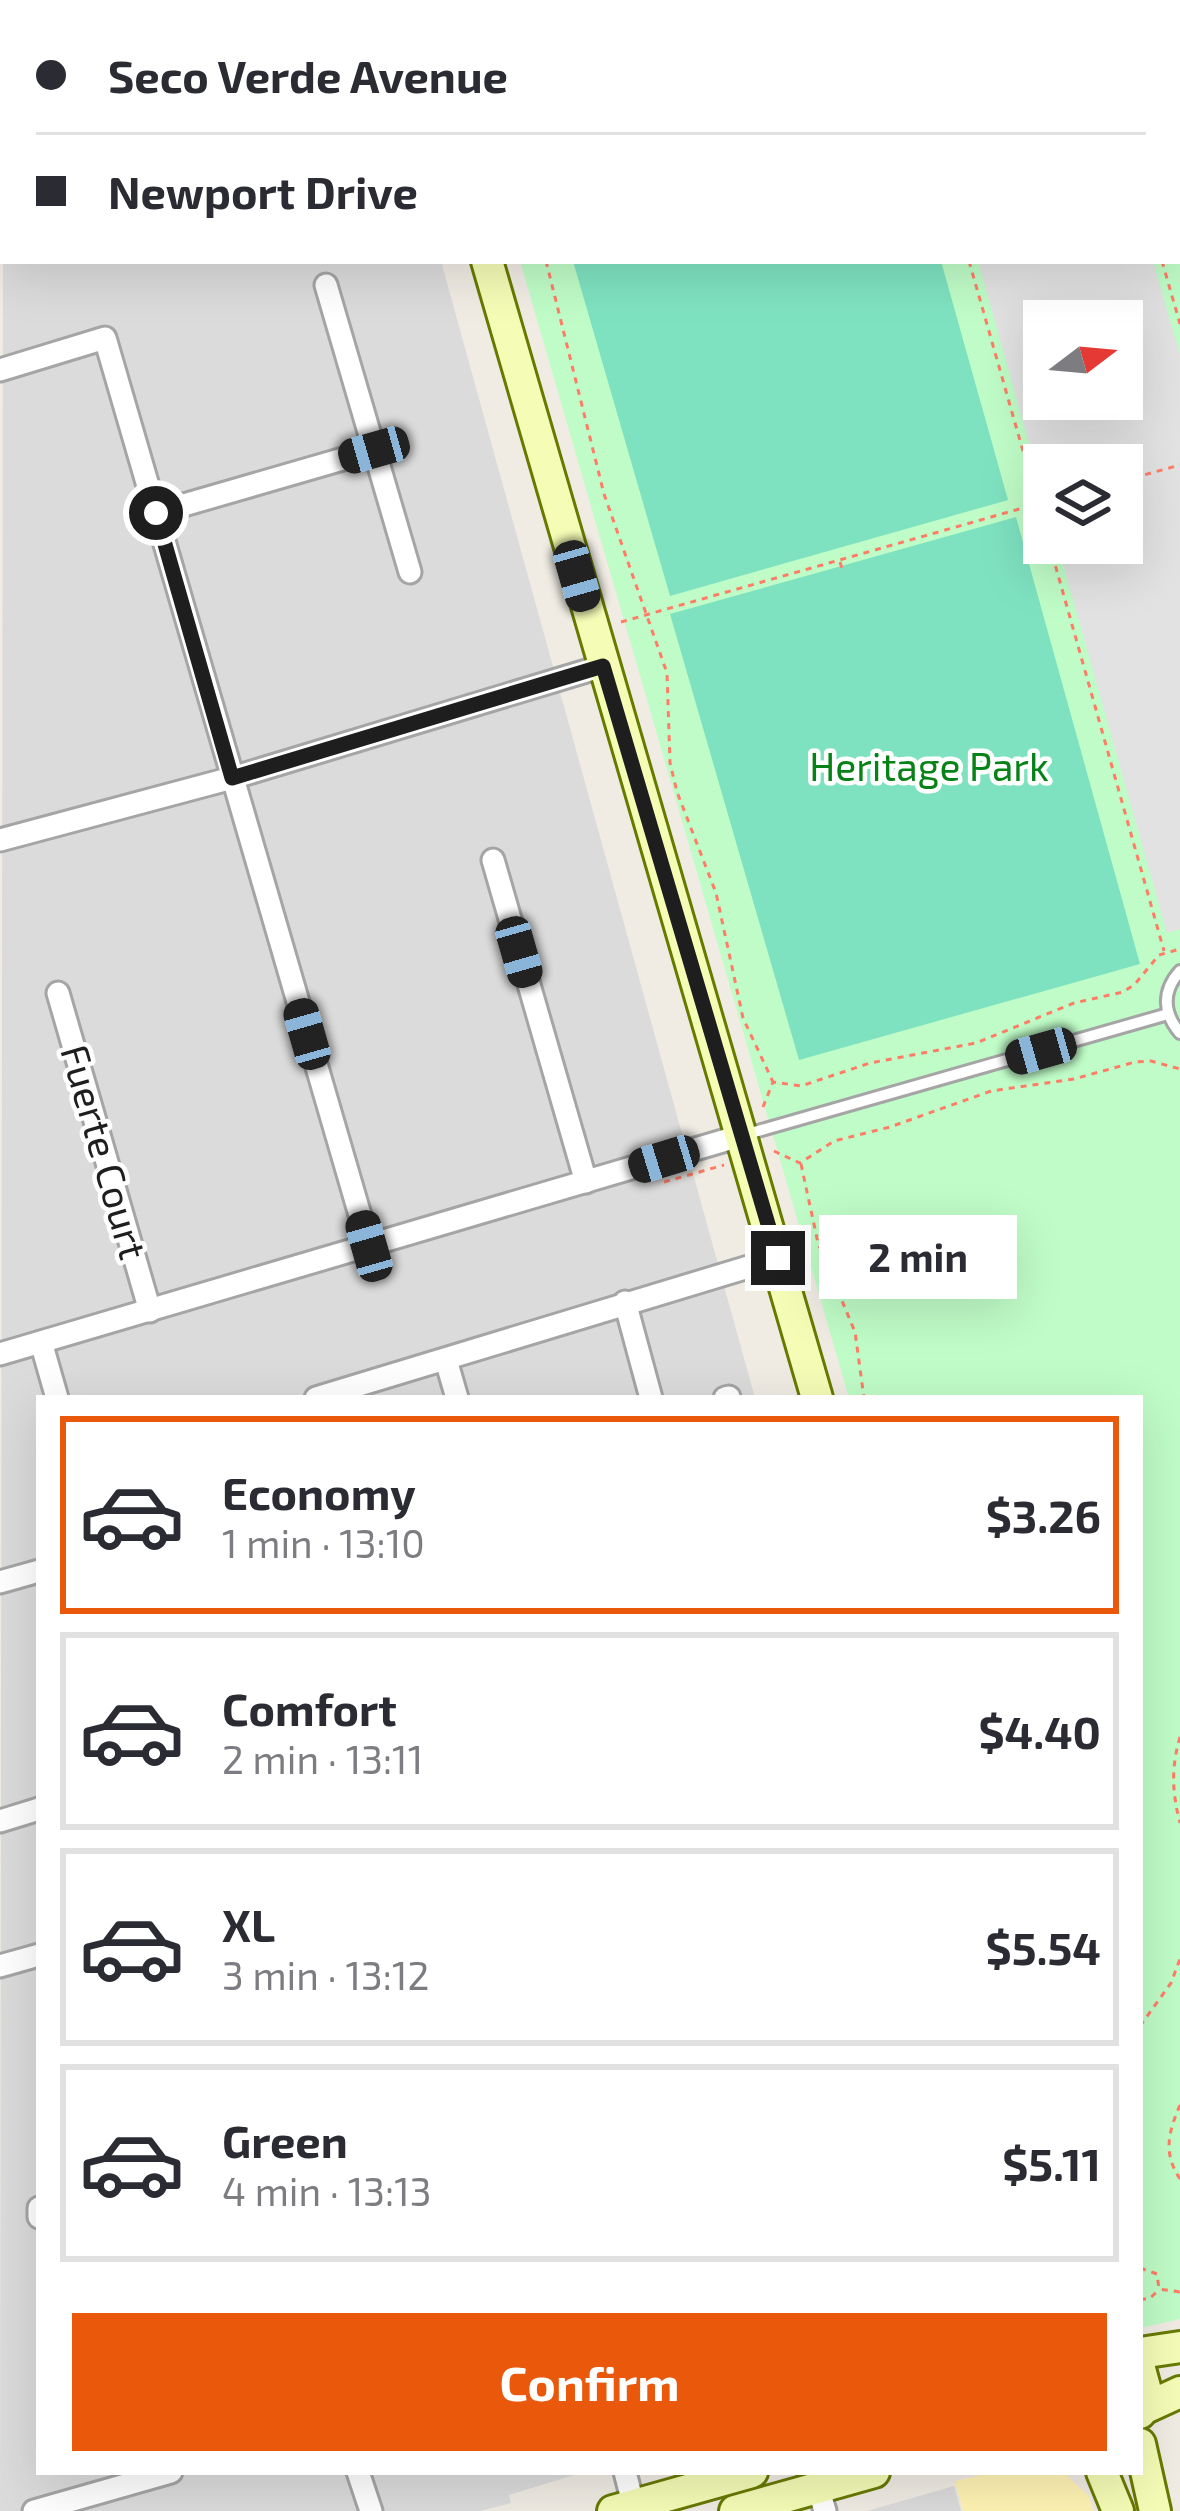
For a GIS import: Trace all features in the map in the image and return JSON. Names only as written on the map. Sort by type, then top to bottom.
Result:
[{"type":"street","points":[[488,264],[816,1395]]},
{"type":"street","points":[[326,285],[410,572]]},
{"type":"street","points":[[0,370],[106,338],[369,1246]]},
{"type":"street","points":[[156,513],[374,450]]},
{"type":"street","points":[[0,840],[232,778],[603,666]]},
{"type":"street","points":[[493,860],[586,1182]]},
{"type":"street","name":"Fuerte Court","points":[[58,994],[150,1311]]},
{"type":"street","points":[[0,1354],[586,1182],[746,1146]]},
{"type":"street","points":[[330,1395],[778,1258]]},
{"type":"street","points":[[626,1302],[650,1395]]},
{"type":"street","points":[[41,1342],[55,1395]]},
{"type":"street","points":[[446,1360],[456,1395]]},
{"type":"street","points":[[0,1582],[36,1572]]},
{"type":"street","points":[[0,1820],[36,1810]]},
{"type":"street","points":[[0,1966],[36,1956]]},
{"type":"street","points":[[1143,2353],[1180,2347]]},
{"type":"street","points":[[1143,2411],[1180,2392]]},
{"type":"street","points":[[1143,2457],[1155,2511]]},
{"type":"street","points":[[34,2511],[114,2480],[150,2475]]},
{"type":"street","points":[[359,2475],[371,2511]]},
{"type":"street","points":[[625,2475],[627,2509],[742,2475]]},
{"type":"street","points":[[735,2511],[821,2499],[868,2475]]},
{"type":"street","points":[[1103,2475],[1118,2511]]},
{"type":"lane","points":[[1180,971],[1168,989],[1168,1014],[1180,1033]]},
{"type":"lane","points":[[746,1146],[1168,1014]]},
{"type":"path","points":[[547,264],[592,453],[667,673],[674,778],[716,893],[743,1018],[773,1082],[763,1107]]},
{"type":"path","points":[[970,264],[1023,444]]},
{"type":"path","points":[[1163,264],[1180,324]]},
{"type":"path","points":[[1143,475],[1180,465]]},
{"type":"path","points":[[614,623],[1023,508]]},
{"type":"path","points":[[827,551],[830,563]]},
{"type":"path","points":[[839,560],[843,572]]},
{"type":"path","points":[[1055,564],[1165,953]]},
{"type":"path","points":[[773,1082],[801,1086],[869,1063],[976,1043],[1074,1003],[1123,992],[1165,953],[1180,949]]},
{"type":"path","points":[[800,1162],[834,1141],[875,1132],[991,1090],[1150,1060],[1180,1070]]},
{"type":"path","points":[[658,1184],[746,1146],[778,1150],[800,1162],[818,1243],[855,1332],[863,1395]]},
{"type":"path","points":[[1180,1737],[1172,1790],[1180,1823]]},
{"type":"path","points":[[1143,2022],[1171,1983],[1180,1959]]},
{"type":"path","points":[[1180,2105],[1168,2134],[1168,2153],[1180,2179]]},
{"type":"path","points":[[1143,2269],[1157,2274],[1160,2289],[1154,2297],[1143,2299]]},
{"type":"path","points":[[1160,2289],[1180,2292]]},
{"type":"shaded area","points":[[3,264],[442,264],[754,1395],[36,1395],[36,2475],[574,2475],[509,2495],[511,2503],[480,2511],[0,2511]]},
{"type":"shaded area","points":[[979,264],[1154,264],[1180,355],[1180,929],[1167,933],[1063,564],[1143,564],[1143,444],[1029,444]]},
{"type":"shaded area","points":[[954,2486],[961,2511],[867,2511]]},
{"type":"sand","points":[[982,2475],[1066,2475],[1089,2496],[1093,2511],[963,2511],[955,2481]]},
{"type":"green space","name":"Heritage Park","points":[[521,264],[1180,264],[1180,2319],[1143,2327],[1143,1395],[848,1395]]},
{"type":"green space","points":[[574,264],[942,264],[1008,500],[670,596]]},
{"type":"green space","points":[[1016,517],[1023,564],[1029,564],[1140,964],[799,1060],[670,614]]},
{"type":"route","points":[[156,513],[232,778],[603,666],[778,1258]]}]
